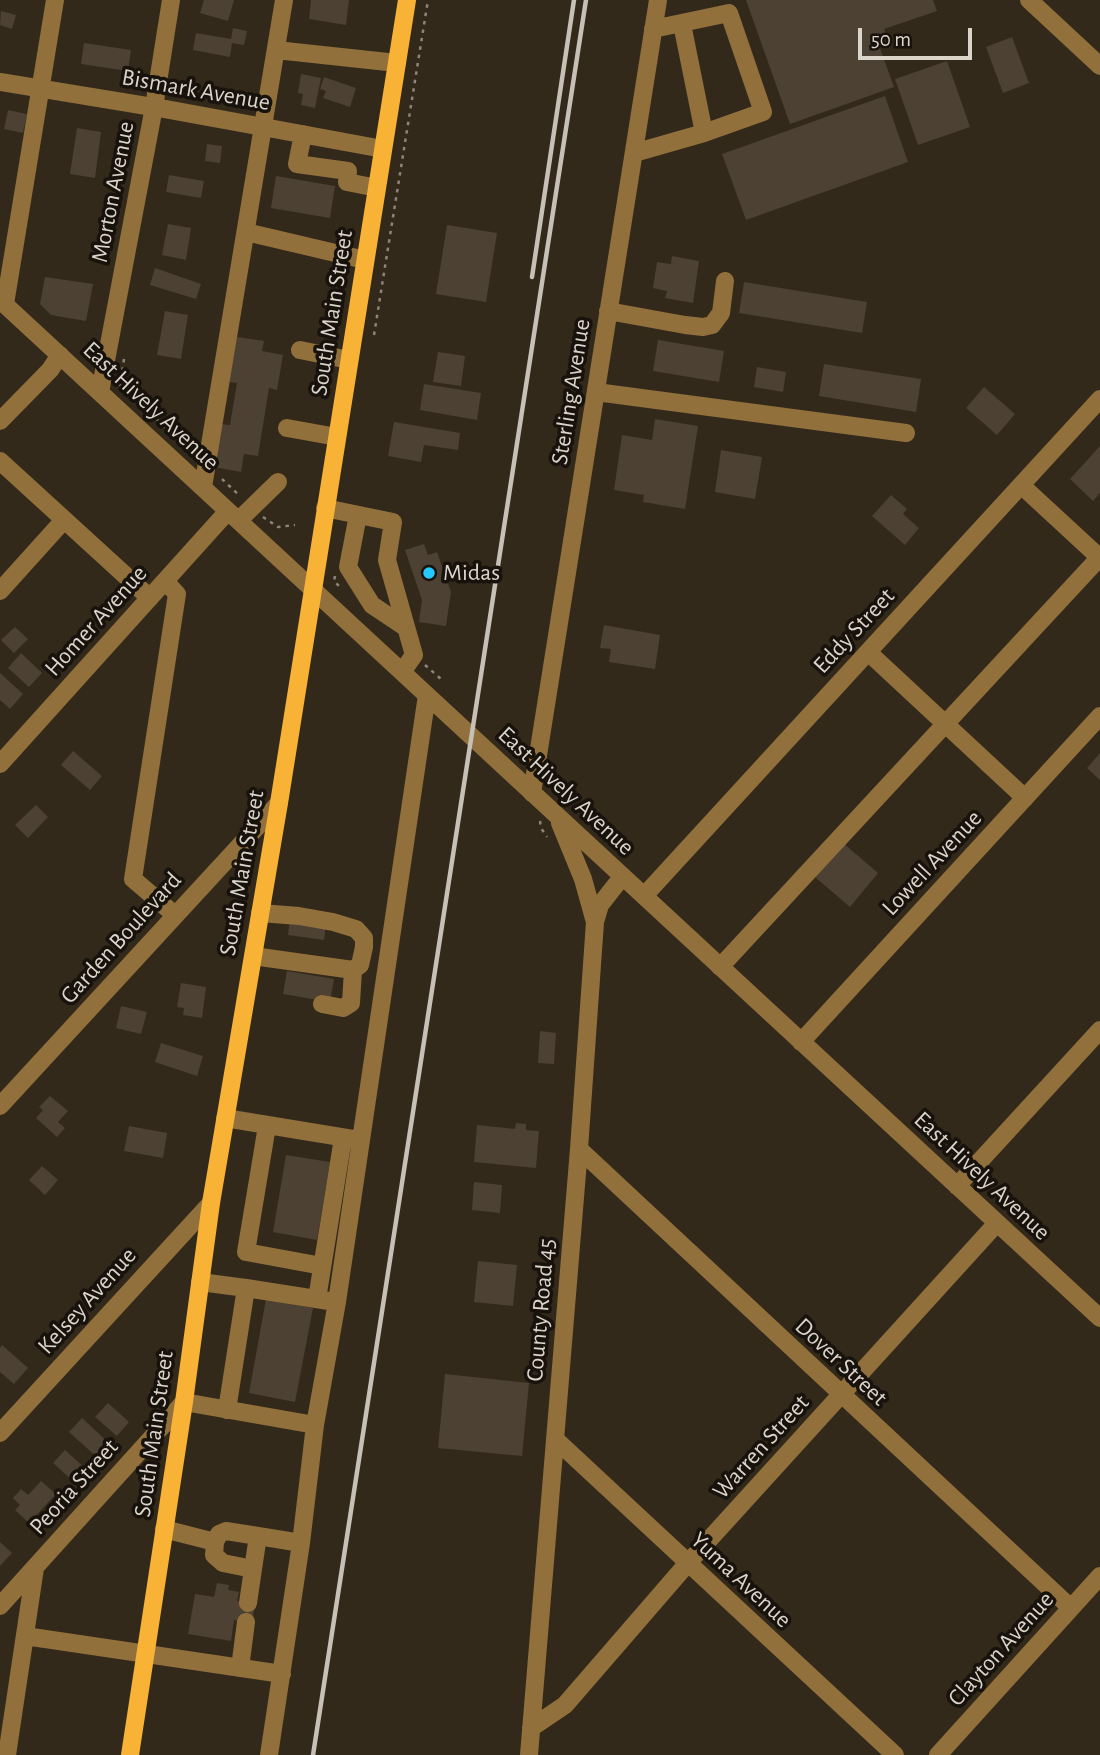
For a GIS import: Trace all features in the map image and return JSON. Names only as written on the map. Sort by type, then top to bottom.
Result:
[{"type":"main road","name":"South Main Street","points":[[130,1755],[184,1402],[211,1203],[279,803],[407,0]]},
{"type":"street","points":[[2,302],[55,0]]},
{"type":"street","name":"Morton Avenue","points":[[100,392],[154,107],[171,0]]},
{"type":"street","points":[[203,488],[284,0]]},
{"type":"street","name":"Sterling Avenue","points":[[532,793],[658,0]]},
{"type":"street","points":[[1029,0],[1100,66]]},
{"type":"street","points":[[634,153],[763,112],[729,13],[653,29]]},
{"type":"street","points":[[682,24],[704,132]]},
{"type":"street","points":[[276,50],[397,63]]},
{"type":"street","name":"Bismark Avenue","points":[[0,82],[383,149]]},
{"type":"street","points":[[303,134],[297,164],[348,171],[347,181],[377,188]]},
{"type":"street","points":[[246,232],[365,260]]},
{"type":"street","points":[[608,311],[694,326],[712,325],[721,313],[725,281]]},
{"type":"street","name":"East Hively Avenue","points":[[2,302],[532,793],[548,817],[644,896],[1100,1318]]},
{"type":"street","points":[[300,350],[349,360]]},
{"type":"street","points":[[0,421],[50,370],[60,355]]},
{"type":"street","points":[[596,392],[905,433]]},
{"type":"street","name":"Eddy Street","points":[[644,896],[1100,399]]},
{"type":"street","points":[[287,428],[337,437]]},
{"type":"street","points":[[0,461],[150,598]]},
{"type":"street","name":"Homer Avenue","points":[[0,764],[165,581],[233,515],[252,507],[278,482]]},
{"type":"street","points":[[720,967],[1100,558],[1021,485]]},
{"type":"street","points":[[325,508],[393,522],[387,560],[414,655],[402,672]]},
{"type":"street","points":[[358,516],[348,567],[372,605],[405,627]]},
{"type":"street","points":[[0,591],[64,520]]},
{"type":"street","points":[[165,581],[177,594],[133,879],[175,915]]},
{"type":"street","points":[[868,653],[1025,798]]},
{"type":"street","points":[[269,1755],[301,1543],[315,1425],[337,1302],[427,695]]},
{"type":"street","name":"Lowell Avenue","points":[[801,1042],[1100,716]]},
{"type":"street","name":"Garden Boulevard","points":[[0,1106],[279,803]]},
{"type":"street","points":[[548,817],[583,879],[595,922]]},
{"type":"street","name":"County Road 45","points":[[529,1755],[595,922],[600,905],[622,877]]},
{"type":"street","points":[[253,956],[353,970],[360,965],[364,947],[363,938],[356,929],[299,916],[260,913]]},
{"type":"street","points":[[323,1004],[343,1008],[351,1003],[353,970]]},
{"type":"street","points":[[957,1186],[1100,1030]]},
{"type":"street","points":[[225,1118],[361,1140]]},
{"type":"street","points":[[267,1126],[246,1252],[322,1266]]},
{"type":"street","points":[[317,1299],[343,1138]]},
{"type":"street","name":"Dover Street","points":[[579,1149],[1071,1608]]},
{"type":"street","name":"Kelsey Avenue","points":[[0,1433],[211,1203]]},
{"type":"street","name":"Warren Street","points":[[531,1728],[565,1705],[687,1564],[997,1223]]},
{"type":"street","points":[[200,1282],[337,1302]]},
{"type":"street","points":[[227,1410],[246,1288]]},
{"type":"street","points":[[184,1402],[315,1425]]},
{"type":"street","name":"Peoria Street","points":[[0,1606],[184,1402]]},
{"type":"street","name":"Yuma Avenue","points":[[555,1439],[895,1755]]},
{"type":"street","points":[[164,1529],[215,1542]]},
{"type":"street","points":[[253,1569],[216,1559],[215,1542],[219,1534],[226,1531],[301,1543]]},
{"type":"street","points":[[248,1603],[258,1536]]},
{"type":"street","points":[[7,1755],[35,1567]]},
{"type":"street","name":"Clayton Avenue","points":[[938,1755],[1100,1576]]},
{"type":"street","points":[[240,1668],[246,1622]]},
{"type":"street","points":[[25,1636],[282,1674]]},
{"type":"path","points":[[374,335],[428,0]]},
{"type":"path","points":[[125,357],[120,385],[252,507],[278,527],[295,525]]},
{"type":"path","points":[[548,817],[541,828],[549,839]]},
{"type":"building","points":[[204,0],[234,0],[228,21],[200,13]]},
{"type":"building","points":[[311,0],[349,0],[346,25],[309,19]]},
{"type":"building","points":[[746,0],[933,0],[937,11],[884,29],[887,36],[877,40],[894,87],[790,124]]},
{"type":"building","points":[[1,11],[16,15],[12,29],[0,25]]},
{"type":"building","points":[[233,28],[247,31],[244,45],[232,43],[230,57],[193,50],[196,33],[231,39]]},
{"type":"building","points":[[1012,37],[1029,83],[1003,93],[986,47]]},
{"type":"building","points":[[84,43],[131,50],[128,71],[81,64]]},
{"type":"building","points":[[947,61],[970,127],[918,145],[895,79]]},
{"type":"building","points":[[301,74],[321,78],[315,108],[301,105],[303,94],[298,93]]},
{"type":"building","points":[[324,77],[356,88],[350,107],[323,98],[326,91],[320,89]]},
{"type":"building","points":[[885,96],[908,162],[746,220],[722,154]]},
{"type":"building","points":[[8,110],[27,114],[23,133],[4,129]]},
{"type":"building","points":[[77,128],[101,132],[95,178],[70,174]]},
{"type":"building","points":[[207,144],[222,146],[220,163],[205,161]]},
{"type":"building","points":[[169,175],[204,181],[201,198],[166,192]]},
{"type":"building","points":[[276,176],[335,186],[330,218],[271,208]]},
{"type":"building","points":[[168,224],[191,228],[186,260],[162,255]]},
{"type":"building","points":[[447,225],[497,233],[486,302],[436,294]]},
{"type":"building","points":[[672,256],[699,261],[693,303],[665,298],[667,291],[653,288],[657,262],[671,264]]},
{"type":"building","points":[[155,268],[201,284],[196,299],[150,285]]},
{"type":"building","points":[[45,277],[93,284],[86,321],[51,315],[40,304]]},
{"type":"building","points":[[744,282],[867,302],[862,333],[739,313]]},
{"type":"building","points":[[165,311],[188,315],[181,359],[157,355]]},
{"type":"building","points":[[237,337],[264,341],[262,351],[283,355],[277,390],[269,388],[258,456],[244,454],[241,472],[214,467],[221,424],[230,425],[237,383],[229,382]]},
{"type":"building","points":[[658,340],[724,351],[719,382],[653,371]]},
{"type":"building","points":[[438,352],[465,356],[461,386],[433,382]]},
{"type":"building","points":[[824,364],[921,379],[916,412],[819,396]]},
{"type":"building","points":[[757,367],[786,372],[783,392],[754,387]]},
{"type":"building","points":[[424,384],[481,393],[477,420],[420,410]]},
{"type":"building","points":[[984,387],[1015,414],[997,435],[966,408]]},
{"type":"building","points":[[655,419],[698,426],[685,509],[643,502],[644,495],[614,490],[622,435],[652,440]]},
{"type":"building","points":[[394,422],[460,433],[458,450],[424,445],[421,462],[388,456]]},
{"type":"building","points":[[1100,446],[1100,493],[1093,501],[1070,479]]},
{"type":"building","points":[[721,450],[762,457],[755,499],[715,492]]},
{"type":"building","points":[[891,495],[907,509],[903,514],[919,528],[905,545],[872,516]]},
{"type":"building","name":"Midas","points":[[424,544],[428,555],[437,552],[451,592],[446,626],[419,622],[422,600],[405,550]]},
{"type":"building","points":[[604,625],[660,635],[655,669],[609,662],[611,649],[600,648]]},
{"type":"building","points":[[15,627],[28,639],[14,653],[1,640]]},
{"type":"building","points":[[21,653],[42,673],[29,687],[8,668]]},
{"type":"building","points":[[0,673],[23,694],[10,709],[0,700]]},
{"type":"building","points":[[73,751],[102,776],[90,790],[61,765]]},
{"type":"building","points":[[1100,753],[1100,780],[1087,768]]},
{"type":"building","points":[[36,805],[48,817],[28,838],[15,825]]},
{"type":"building","points":[[843,843],[878,873],[850,907],[815,877]]},
{"type":"building","points":[[290,919],[326,925],[324,940],[288,935]]},
{"type":"building","points":[[287,971],[334,979],[330,1002],[283,994]]},
{"type":"building","points":[[181,983],[206,987],[202,1018],[183,1015],[184,1008],[177,1007]]},
{"type":"building","points":[[121,1006],[147,1012],[141,1034],[116,1028]]},
{"type":"building","points":[[540,1031],[556,1033],[554,1064],[538,1063]]},
{"type":"building","points":[[161,1043],[203,1056],[197,1076],[155,1062]]},
{"type":"building","points":[[50,1096],[68,1111],[58,1122],[65,1128],[57,1137],[36,1118],[43,1110],[39,1107]]},
{"type":"building","points":[[516,1123],[526,1124],[526,1130],[539,1131],[536,1168],[474,1162],[477,1125],[515,1129]]},
{"type":"building","points":[[129,1126],[167,1133],[163,1158],[124,1151]]},
{"type":"building","points":[[286,1155],[330,1162],[317,1240],[273,1232]]},
{"type":"building","points":[[42,1166],[58,1180],[45,1195],[29,1180]]},
{"type":"building","points":[[474,1182],[502,1185],[500,1213],[472,1210]]},
{"type":"building","points":[[478,1261],[517,1265],[513,1306],[474,1302]]},
{"type":"building","points":[[266,1299],[313,1308],[295,1402],[249,1393]]},
{"type":"building","points":[[2,1345],[28,1368],[14,1384],[0,1372]]},
{"type":"building","points":[[445,1374],[529,1383],[522,1456],[438,1448]]},
{"type":"building","points":[[108,1403],[129,1422],[117,1436],[95,1417]]},
{"type":"building","points":[[82,1418],[110,1444],[98,1458],[69,1432]]},
{"type":"building","points":[[65,1450],[87,1470],[75,1483],[53,1463]]},
{"type":"building","points":[[41,1481],[56,1494],[29,1523],[15,1510],[20,1505],[13,1498],[21,1489],[28,1495]]},
{"type":"building","points":[[0,1542],[12,1553],[0,1566]]},
{"type":"building","points":[[217,1583],[229,1585],[228,1590],[239,1592],[237,1601],[255,1604],[252,1623],[234,1620],[231,1641],[188,1634],[195,1594],[214,1597]]},
{"type":"railway","points":[[532,277],[574,0]]},
{"type":"railway","points":[[313,1755],[586,0]]},
{"type":"place","name":"Midas","points":[[429,573]]}]
